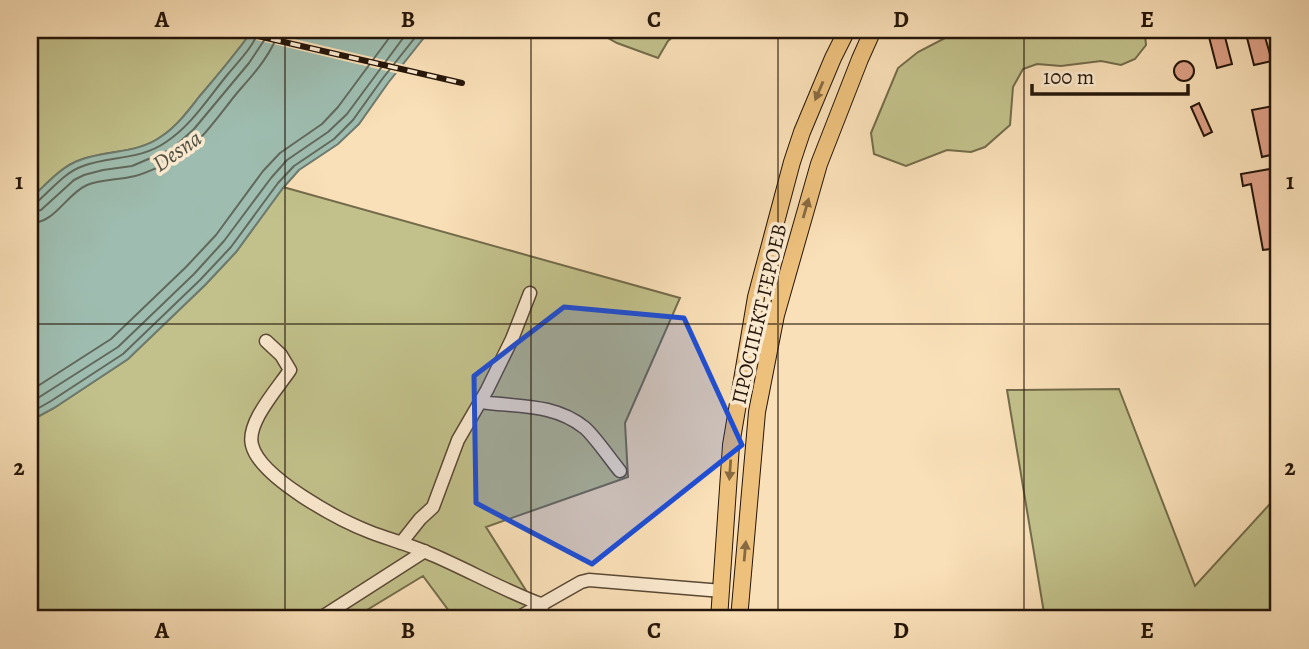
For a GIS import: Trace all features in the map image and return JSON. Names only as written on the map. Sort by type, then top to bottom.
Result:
[{"type":"main road","name":"ПРОСПЕКТ ГЕРОЕВ","points":[[719,619],[731,445],[755,297],[802,132],[847,30]]},
{"type":"main road","name":"ПРОСПЕКТ ГЕРОЕВ","points":[[738,619],[757,412],[776,315],[819,164],[873,30]]},
{"type":"street","points":[[401,543],[433,507],[458,440],[512,339],[530,293]]},
{"type":"street","points":[[266,341],[281,355],[290,370],[254,422],[251,443],[259,461],[280,480],[332,515],[425,551],[518,596],[543,605]]},
{"type":"street","points":[[480,402],[533,405],[561,415],[585,429],[620,471]]},
{"type":"street","points":[[319,619],[425,551]]},
{"type":"street","points":[[516,619],[589,580],[722,591]]},
{"type":"highlighted area","points":[[564,307],[684,318],[742,445],[592,564],[476,503],[474,376]]},
{"type":"shaded area","points":[[30,30],[253,30],[186,113],[167,132],[143,146],[73,163],[30,199]]},
{"type":"shaded area","points":[[594,30],[681,30],[668,41],[658,58],[617,43]]},
{"type":"shaded area","points":[[968,30],[1130,30],[1145,35],[1146,45],[1135,59],[1121,65],[1101,61],[1061,66],[1037,64],[1023,69],[1013,87],[1010,125],[985,147],[971,152],[947,150],[906,166],[874,154],[871,133],[898,68],[918,52]]},
{"type":"shaded area","points":[[283,187],[680,298],[625,423],[628,477],[486,527],[544,619],[455,619],[423,576],[352,619],[30,619],[30,421],[128,359],[236,252]]},
{"type":"shaded area","points":[[1119,389],[1195,586],[1279,494],[1279,619],[1045,619],[1007,390]]},
{"type":"water","name":"Desna","points":[[253,30],[430,30],[359,124],[338,144],[299,170],[236,252],[205,285],[128,359],[30,421],[30,199],[73,163],[143,146],[167,132],[186,113]]},
{"type":"pier","points":[[248,30],[406,65],[399,74],[243,37]]},
{"type":"building","points":[[1245,30],[1263,30],[1272,61],[1254,65]]},
{"type":"building","points":[[1224,33],[1232,64],[1217,68],[1209,37]]},
{"type":"building","points":[[1184,61],[1191,64],[1194,71],[1191,78],[1184,81],[1177,78],[1174,71],[1177,64]]},
{"type":"building","points":[[1199,103],[1212,132],[1204,136],[1191,107]]},
{"type":"building","points":[[1279,105],[1279,153],[1262,157],[1252,110]]},
{"type":"building","points":[[1270,169],[1279,223],[1279,248],[1263,250],[1251,184],[1243,186],[1241,174]]},
{"type":"railway","points":[[232,30],[462,83]]}]
